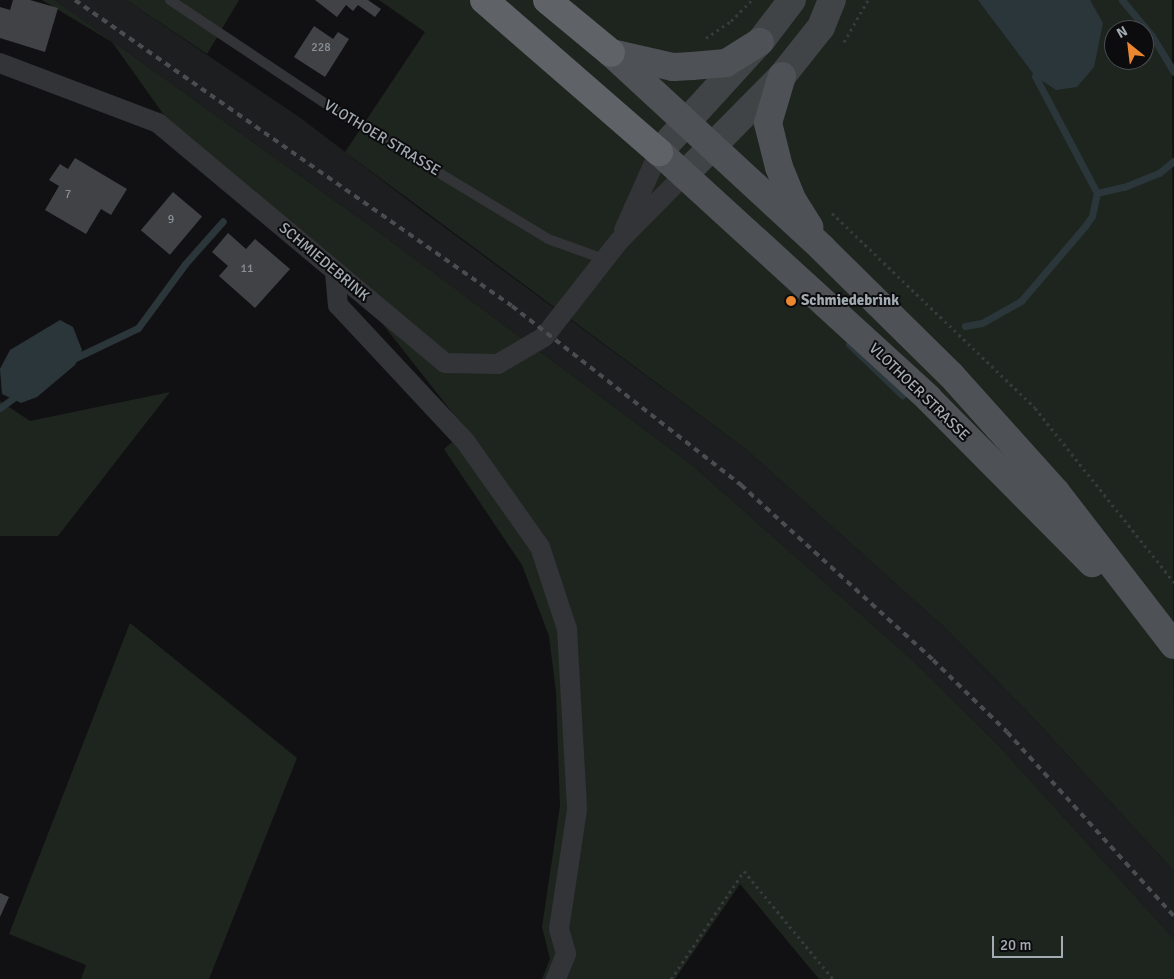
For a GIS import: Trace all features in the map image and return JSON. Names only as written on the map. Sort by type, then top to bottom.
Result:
[{"type":"highway","points":[[484,0],[659,152]]},
{"type":"highway","points":[[547,0],[611,53]]},
{"type":"main road","points":[[659,152],[760,42],[792,0]]},
{"type":"main road","points":[[684,174],[782,76],[822,28],[832,0]]},
{"type":"main road","points":[[611,53],[673,67],[692,66],[726,63],[760,42]]},
{"type":"main road","name":"VLOTHOER STRASSE","points":[[611,53],[710,147],[822,248],[918,341],[1056,492],[1173,645]]},
{"type":"main road","points":[[782,76],[768,124],[779,167],[793,202],[822,248]]},
{"type":"main road","name":"VLOTHOER STRASSE","points":[[659,152],[928,398],[1173,645]]},
{"type":"street","name":"SCHMIEDEBRINK","points":[[0,63],[158,123],[445,363],[498,364],[544,337],[619,240],[684,174]]},
{"type":"street","name":"SCHMIEDEBRINK","points":[[619,240],[659,152]]},
{"type":"street","points":[[335,272],[338,305],[465,441],[540,547],[567,629],[577,810],[559,929],[566,954],[556,979]]},
{"type":"lane","name":"VLOTHOER STRASSE","points":[[170,0],[332,108],[548,239],[604,259]]},
{"type":"path","points":[[830,211],[1035,408],[1174,582]]},
{"type":"path","points":[[671,979],[744,871],[833,979]]},
{"type":"shaded area","points":[[42,0],[55,0],[391,241],[692,465],[911,659],[998,745],[1174,939],[1174,979],[819,979],[740,884],[675,979],[542,979],[550,959],[542,927],[560,806],[556,692],[549,636],[522,565],[444,449],[466,430],[341,271],[164,115],[112,42]]},
{"type":"shaded area","points":[[55,0],[126,0],[302,119],[417,207],[747,450],[944,627],[1027,711],[1174,871],[1174,939],[998,745],[911,659],[692,465],[391,241]]},
{"type":"shaded area","points":[[126,0],[239,0],[207,54]]},
{"type":"shaded area","points":[[379,0],[1172,0],[1174,871],[1027,711],[944,627],[747,450],[345,152],[425,32]]},
{"type":"shaded area","points":[[978,0],[1090,0],[1103,23],[1094,67],[1077,87],[1056,90],[1035,76]]},
{"type":"shaded area","points":[[60,320],[73,327],[82,350],[75,365],[37,397],[21,403],[2,394],[0,369],[10,350]]},
{"type":"shaded area","points":[[170,392],[58,536],[0,536],[0,401],[30,421]]},
{"type":"shaded area","points":[[130,623],[297,758],[209,979],[81,979],[86,965],[9,934]]},
{"type":"building","points":[[13,0],[30,0],[58,8],[45,52],[0,38],[0,7],[10,10]]},
{"type":"building","points":[[315,0],[368,0],[381,9],[375,17],[358,5],[353,11],[346,5],[337,17]]},
{"type":"building","points":[[314,26],[333,39],[338,32],[349,39],[325,77],[294,57]]},
{"type":"building","points":[[75,158],[127,189],[111,215],[101,209],[86,234],[45,210],[59,186],[49,180],[60,164],[68,169]]},
{"type":"building","points":[[173,192],[202,216],[170,255],[141,230]]},
{"type":"building","points":[[228,233],[246,249],[255,239],[290,269],[255,308],[219,276],[228,266],[212,252]]},
{"type":"building","points":[[0,893],[9,897],[0,917]]},
{"type":"waterway","points":[[1122,0],[1152,36],[1174,72]]},
{"type":"waterway","points":[[1035,76],[1097,193]]},
{"type":"waterway","points":[[965,326],[982,323],[1021,301],[1085,226],[1092,216],[1097,193],[1124,187],[1159,173],[1174,161]]},
{"type":"waterway","points":[[73,359],[138,328],[185,264],[223,221]]},
{"type":"waterway","points":[[849,344],[902,395]]},
{"type":"waterway","points":[[0,408],[20,393]]},
{"type":"railway","points":[[75,0],[512,306],[741,485],[933,660],[1007,732],[1174,916]]},
{"type":"place","name":"Schmiedebrink","points":[[791,301]]}]
